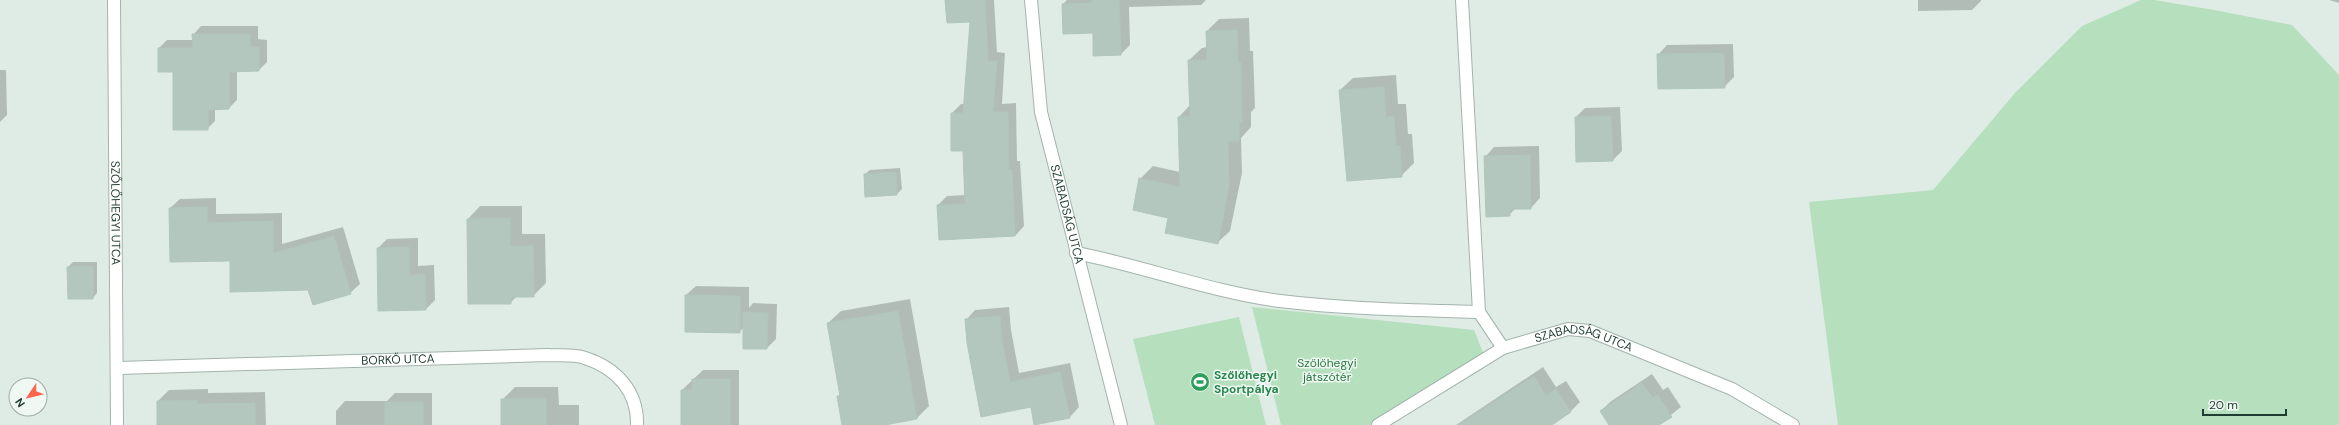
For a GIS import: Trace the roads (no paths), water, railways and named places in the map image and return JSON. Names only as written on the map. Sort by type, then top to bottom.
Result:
[{"type":"street","name":"SZŐLŐHEGYI UTCA","points":[[114,0],[118,368],[117,425]]},
{"type":"street","name":"SZABADSÁG UTCA","points":[[1031,0],[1041,112],[1121,425]]},
{"type":"street","points":[[1462,0],[1479,312],[1503,348]]},
{"type":"street","points":[[1076,253],[1119,261],[1197,283],[1279,301],[1368,308],[1479,312]]},
{"type":"street","name":"SZABADSÁG UTCA","points":[[1378,425],[1503,348],[1568,329],[1590,331],[1732,389],[1793,425]]},
{"type":"street","name":"BORKŐ UTCA","points":[[118,368],[548,355],[584,357],[617,374],[631,391],[637,413],[637,425]]},
{"type":"place","name":"Szőlőhegyi Sportpálya","points":[[1200,382]]},
{"type":"park label","name":"Szőlőhegyi játszótér","points":[[1327,370]]}]
